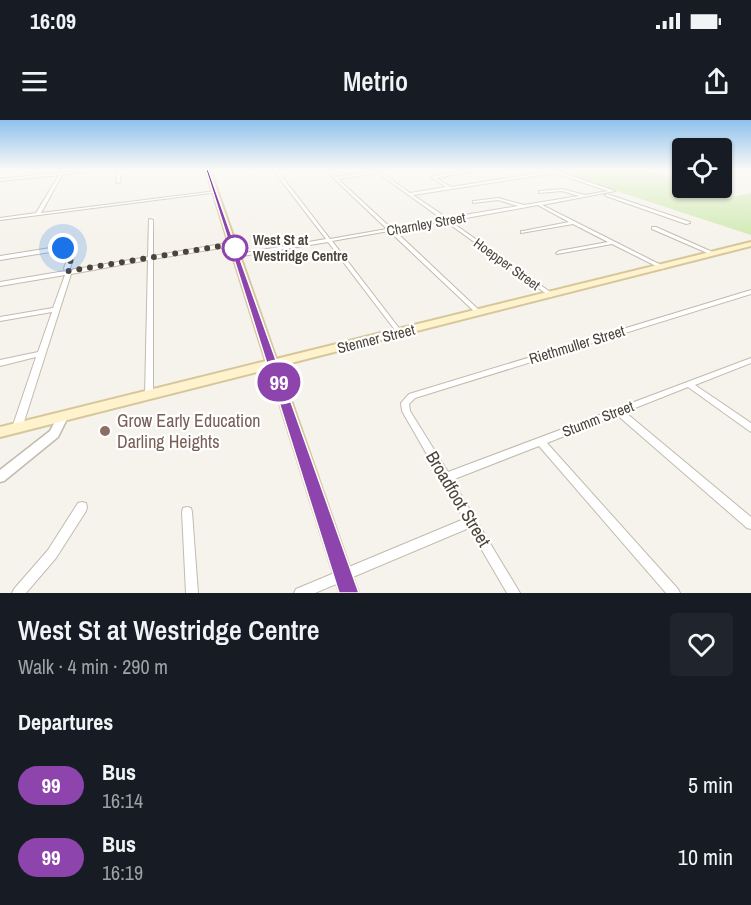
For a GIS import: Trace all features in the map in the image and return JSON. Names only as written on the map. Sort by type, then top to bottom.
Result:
[{"type":"main road","points":[[216,192],[349,593]]},
{"type":"main road","name":"Stenner Street","points":[[0,432],[749,247]]},
{"type":"street","points":[[38,214],[51,192]]},
{"type":"street","points":[[0,219],[215,192]]},
{"type":"street","points":[[292,192],[400,333]]},
{"type":"street","points":[[350,192],[479,313]]},
{"type":"street","name":"Hoepper Street","points":[[407,192],[550,295]]},
{"type":"street","points":[[410,194],[425,192]]},
{"type":"street","points":[[570,192],[588,197]]},
{"type":"street","name":"Charnley Street","points":[[238,256],[610,192]]},
{"type":"street","points":[[605,194],[688,223]]},
{"type":"street","points":[[474,202],[498,200],[525,207]]},
{"type":"street","points":[[540,205],[662,267]]},
{"type":"street","points":[[149,395],[151,220]]},
{"type":"street","points":[[523,232],[574,222]]},
{"type":"street","points":[[654,228],[714,254]]},
{"type":"street","points":[[560,254],[613,242]]},
{"type":"street","points":[[0,284],[233,244]]},
{"type":"street","points":[[0,258],[73,250],[57,309],[17,428]]},
{"type":"street","name":"Riethmuller Street","points":[[405,403],[412,396],[751,292]]},
{"type":"street","points":[[0,319],[57,309]]},
{"type":"street","points":[[0,363],[42,354]]},
{"type":"street","name":"Stumm Street","points":[[445,478],[751,360]]},
{"type":"street","points":[[689,384],[751,428]]},
{"type":"street","name":"Broadfoot Street","points":[[405,403],[406,411],[514,593]]},
{"type":"street","points":[[618,411],[751,524]]},
{"type":"street","points":[[0,477],[54,434],[63,417]]},
{"type":"street","points":[[541,442],[674,593]]},
{"type":"street","points":[[18,593],[52,554],[82,507]]},
{"type":"street","points":[[187,512],[192,593]]},
{"type":"street","points":[[300,593],[471,522]]},
{"type":"green space","points":[[620,192],[672,192],[672,198],[732,198],[751,193],[751,235]]},
{"type":"bus line","name":"99","points":[[216,192],[349,593]]},
{"type":"place","name":"West St at Westridge Centre","points":[[235,248]]},
{"type":"place","name":"Grow Early Education Darling Heights","points":[[105,431]]},
{"type":"route","points":[[63,248],[73,250],[68,271],[233,244],[235,248]]}]
